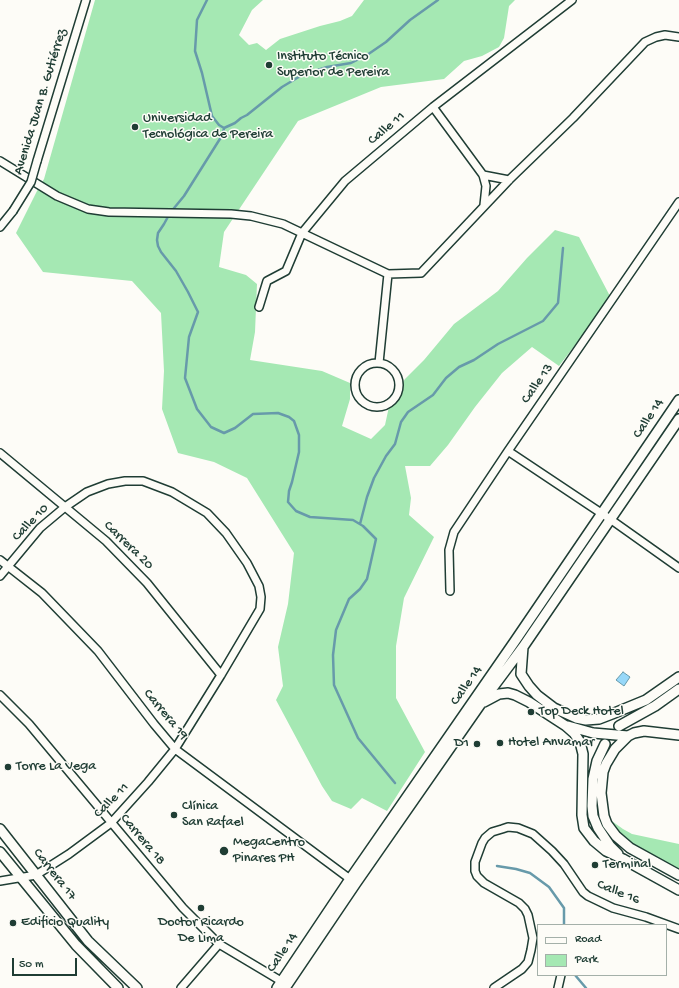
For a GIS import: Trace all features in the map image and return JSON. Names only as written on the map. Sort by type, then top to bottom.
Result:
[{"type":"main road","name":"Calle 14","points":[[280,986],[350,879],[493,673],[679,400]]},
{"type":"main road","name":"Calle 14","points":[[280,986],[303,961],[482,702],[523,648],[679,419]]},
{"type":"main road","points":[[521,674],[523,648]]},
{"type":"main road","points":[[493,673],[515,671],[521,674],[537,695],[554,708],[576,718],[586,720],[599,719],[646,700],[679,677]]},
{"type":"main road","points":[[619,726],[655,706],[679,689]]},
{"type":"main road","points":[[482,702],[499,694],[508,693],[515,695],[529,702],[566,726],[574,733],[580,742],[583,754],[582,815],[584,828],[594,841],[606,851],[679,890]]},
{"type":"main road","points":[[566,726],[593,732],[628,736]]},
{"type":"main road","points":[[679,735],[644,731],[628,736],[615,749],[603,772],[601,793],[604,816],[612,830],[622,842],[679,875]]},
{"type":"main road","points":[[605,744],[593,779],[593,816],[598,828],[610,846],[623,859]]},
{"type":"main road","name":"Carrera 17","points":[[0,829],[88,941],[137,988]]},
{"type":"main road","name":"Carrera 17","points":[[0,852],[76,945],[118,988]]},
{"type":"main road","points":[[293,988],[303,961]]},
{"type":"street","name":"Avenida Juan B. Gutiérrez","points":[[0,227],[31,182],[86,0]]},
{"type":"street","name":"Calle 11","points":[[259,308],[266,281],[286,271],[302,234],[345,181],[434,107],[572,0]]},
{"type":"street","points":[[0,161],[57,196],[88,209],[109,212],[231,214],[251,216],[282,224],[388,274],[421,272],[508,180],[573,118],[645,42],[664,35],[679,37]]},
{"type":"street","points":[[434,107],[483,175],[486,186],[484,205]]},
{"type":"street","points":[[483,175],[508,180]]},
{"type":"street","name":"Calle 13","points":[[450,591],[449,550],[454,532],[679,202]]},
{"type":"street","points":[[379,363],[388,274]]},
{"type":"street","points":[[372,363],[379,363],[392,369],[398,381],[398,388],[396,395],[392,400],[386,404],[372,406],[365,403],[356,392],[356,377],[365,366],[372,363]]},
{"type":"street","points":[[508,451],[610,519],[679,568]]},
{"type":"street","name":"Carrera 20","points":[[0,453],[106,541],[147,583],[221,675]]},
{"type":"street","name":"Calle 10","points":[[0,576],[40,528],[65,507],[87,492],[108,484],[125,481],[143,481],[172,492],[206,513],[226,533],[247,564],[259,586],[261,597],[260,609],[221,675]]},
{"type":"street","name":"Carrera 19","points":[[0,560],[42,593],[98,651],[175,749],[350,879]]},
{"type":"street","name":"Calle 11","points":[[0,881],[36,875],[69,854],[111,823],[175,749],[221,675]]},
{"type":"street","name":"Carrera 18","points":[[0,695],[28,724],[183,908],[219,944],[280,986]]},
{"type":"street","name":"Calle 16","points":[[494,988],[522,969],[528,962],[532,950],[533,938],[528,915],[525,909],[519,903],[484,883],[477,876],[475,871],[475,862],[482,843],[492,832],[508,828],[518,828],[533,834],[564,864],[583,892],[588,896],[613,908],[666,924]]},
{"type":"street","name":"Calle 16","points":[[667,925],[679,929]]},
{"type":"street","points":[[182,988],[219,944]]},
{"type":"street","points":[[558,988],[561,976]]},
{"type":"green space","points":[[95,0],[263,0],[252,10],[239,35],[249,45],[257,43],[266,50],[280,39],[352,16],[364,0],[515,0],[509,6],[504,38],[499,47],[482,56],[464,61],[444,79],[381,87],[298,121],[224,232],[219,267],[246,275],[257,284],[255,332],[250,360],[322,371],[350,383],[350,399],[342,426],[371,439],[385,425],[390,402],[405,379],[424,360],[454,324],[498,291],[527,258],[555,230],[579,237],[611,298],[559,366],[532,347],[502,373],[475,407],[448,445],[430,466],[405,466],[411,498],[409,515],[434,537],[404,598],[396,646],[396,698],[425,752],[387,811],[362,798],[351,809],[332,801],[322,786],[276,700],[283,686],[278,647],[288,604],[294,553],[247,478],[214,462],[178,453],[162,409],[164,371],[161,313],[132,281],[43,272],[16,233],[44,179]]},
{"type":"green space","points":[[609,819],[632,834],[679,844],[679,875],[630,848]]},
{"type":"water","points":[[623,672],[630,677],[624,686],[616,680]]},
{"type":"waterway","points":[[207,0],[197,20],[195,51],[202,73],[212,116],[219,125],[224,128]]},
{"type":"waterway","points":[[395,783],[358,738],[334,685],[333,655],[336,630],[349,599],[360,589],[367,579],[376,539],[363,526],[353,520],[310,517],[296,511],[288,502],[289,491],[299,452],[299,435],[294,421],[289,417],[278,413],[253,414],[235,428],[224,433],[211,427],[197,409],[185,378],[189,337],[198,312],[176,271],[161,252],[157,240],[158,233],[170,213],[184,196],[223,134],[224,128],[247,115],[282,87],[302,75],[327,67],[351,63],[367,55],[386,42],[410,20],[438,0]]},
{"type":"waterway","points":[[360,524],[374,478],[386,456],[395,444],[401,422],[408,412],[433,395],[446,378],[459,367],[474,360],[498,344],[543,321],[558,303],[563,248]]},
{"type":"waterway","points":[[497,866],[530,873],[549,887],[564,908],[564,924]]},
{"type":"waterway","points":[[576,976],[586,988]]},
{"type":"place","name":"Instituto Técnico Superior de Pereira","points":[[269,65]]},
{"type":"place","name":"Universidad Tecnológica de Pereira","points":[[135,127]]},
{"type":"place","name":"Top Deck Hotel","points":[[531,712]]},
{"type":"place","name":"Hotel Anvamar","points":[[500,743]]},
{"type":"place","name":"D1","points":[[477,744]]},
{"type":"place","name":"Torre La Vega","points":[[8,767]]},
{"type":"place","name":"Clínica San Rafael","points":[[174,815]]},
{"type":"place","name":"MegaCentro Pinares PH","points":[[224,851]]},
{"type":"place","name":"Terminal","points":[[595,865]]},
{"type":"place","name":"Doctor Ricardo De Lima","points":[[201,908]]},
{"type":"place","name":"Edificio Quality","points":[[13,923]]}]
